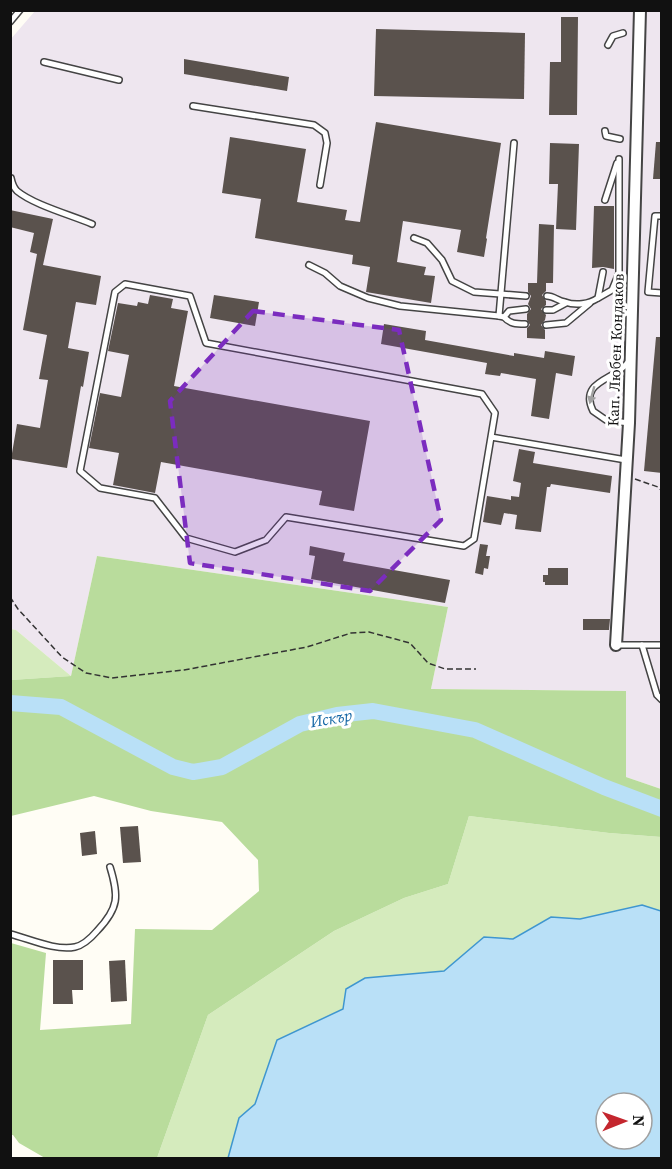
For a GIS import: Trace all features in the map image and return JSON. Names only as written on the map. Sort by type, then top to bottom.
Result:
[{"type":"street","name":"Кап. Любен Кондаков","points":[[616,645],[629,423],[640,10]]},
{"type":"lane","points":[[10,22],[20,10]]},
{"type":"lane","points":[[608,45],[613,36],[623,33]]},
{"type":"lane","points":[[44,62],[119,80]]},
{"type":"lane","points":[[193,106],[314,125],[325,133],[327,143],[321,185]]},
{"type":"lane","points":[[605,131],[606,136],[620,139]]},
{"type":"lane","points":[[502,317],[501,295],[514,143]]},
{"type":"lane","points":[[546,325],[566,323],[590,303],[612,290],[619,273],[619,159],[605,200]]},
{"type":"lane","points":[[11,178],[18,192],[92,224]]},
{"type":"lane","points":[[662,216],[655,216],[648,292],[662,293]]},
{"type":"lane","points":[[414,238],[428,243],[442,260],[452,281],[474,292],[526,296]]},
{"type":"lane","points":[[309,265],[325,273],[340,286],[368,298],[400,306],[502,317],[508,322],[525,324]]},
{"type":"lane","points":[[598,298],[603,272]]},
{"type":"lane","points":[[125,285],[190,296],[206,343],[482,394],[495,412],[491,437],[474,539],[464,546],[286,516],[266,540],[235,552],[186,538],[155,498],[100,488],[80,471],[114,292],[125,285]]},
{"type":"lane","points":[[547,296],[553,296],[566,303],[590,303]]},
{"type":"lane","points":[[546,310],[553,310],[566,303]]},
{"type":"lane","points":[[502,317],[509,311],[526,309]]},
{"type":"lane","points":[[629,423],[606,420],[593,411],[590,397],[596,384],[623,370],[631,358]]},
{"type":"lane","points":[[491,437],[626,460]]},
{"type":"lane","name":"Кап. Любен Кондаков","points":[[616,645],[662,645]]},
{"type":"lane","points":[[642,645],[657,695],[662,700]]},
{"type":"lane","points":[[10,934],[62,947],[82,945],[103,925],[112,914],[116,904],[115,883],[110,867]]},
{"type":"path","points":[[625,478],[641,480],[662,491]]},
{"type":"path","points":[[10,597],[18,609],[62,657],[86,673],[112,678],[184,670],[307,647],[351,633],[369,632],[410,643],[428,663],[445,669],[476,669]]},
{"type":"highlighted area","points":[[253,311],[399,330],[441,520],[370,591],[190,563],[170,401]]},
{"type":"shaded area","points":[[35,11],[661,11],[661,789],[626,777],[625,691],[431,689],[448,607],[97,556],[71,676],[16,630],[11,629],[10,40]]},
{"type":"green space","points":[[97,556],[448,607],[431,689],[626,691],[626,777],[661,789],[661,837],[469,816],[448,884],[404,898],[334,931],[208,1015],[157,1158],[45,1158],[19,1143],[11,1135],[11,943],[46,953],[40,1030],[131,1024],[135,929],[212,930],[259,891],[258,860],[222,822],[151,811],[94,796],[11,816],[11,680],[71,676]]},
{"type":"green space","points":[[11,629],[16,630],[71,676],[11,680]]},
{"type":"green space","points":[[469,816],[661,837],[661,911],[642,905],[580,919],[551,917],[513,939],[484,937],[444,971],[365,978],[343,1009],[277,1040],[255,1104],[239,1118],[228,1158],[157,1158],[208,1015],[334,931],[404,898],[448,884]]},
{"type":"water","points":[[642,905],[661,911],[661,1158],[228,1158],[239,1118],[255,1104],[277,1040],[343,1009],[346,989],[365,978],[444,971],[484,937],[513,939],[551,917],[580,919]]},
{"type":"building","points":[[561,17],[578,17],[577,115],[549,115],[550,62],[561,62]]},
{"type":"building","points":[[376,29],[525,33],[524,99],[374,96]]},
{"type":"building","points":[[184,59],[289,77],[287,91],[184,74]]},
{"type":"building","points":[[376,122],[501,143],[484,257],[457,252],[461,230],[403,221],[397,262],[426,267],[424,275],[435,276],[431,303],[366,292],[370,267],[352,264],[353,255],[255,238],[261,199],[222,193],[230,137],[306,149],[297,202],[347,210],[345,220],[360,222]]},
{"type":"building","points":[[656,142],[662,142],[662,179],[653,179]]},
{"type":"building","points":[[550,143],[579,144],[576,230],[556,229],[558,184],[549,184]]},
{"type":"building","points":[[594,206],[614,206],[614,269],[592,268]]},
{"type":"building","points":[[10,210],[53,219],[43,265],[101,276],[96,305],[76,302],[68,348],[89,352],[67,468],[11,459],[17,424],[40,428],[48,380],[39,379],[47,335],[23,330],[37,254],[30,252],[34,233],[10,227]]},
{"type":"building","points":[[539,224],[554,225],[553,283],[546,283],[546,291],[542,295],[546,301],[546,305],[541,309],[546,315],[541,325],[545,330],[545,339],[527,338],[527,328],[530,325],[527,314],[531,309],[528,304],[531,296],[528,292],[528,283],[537,283]]},
{"type":"building","points":[[150,295],[173,299],[171,308],[188,311],[174,386],[370,421],[354,511],[319,505],[322,491],[161,462],[155,493],[113,485],[119,453],[89,448],[100,393],[121,397],[129,355],[108,351],[118,303],[137,306],[138,302],[148,304]]},
{"type":"building","points":[[214,295],[259,302],[255,326],[210,318]]},
{"type":"building","points":[[384,324],[426,331],[425,340],[514,356],[514,353],[544,358],[545,351],[575,356],[572,376],[556,373],[549,419],[531,416],[536,379],[501,373],[500,376],[485,374],[487,363],[381,344]]},
{"type":"building","points":[[656,337],[662,337],[662,473],[644,471]]},
{"type":"building","points":[[519,449],[535,452],[533,463],[612,476],[610,493],[551,484],[547,487],[541,532],[515,529],[517,515],[504,513],[501,525],[483,522],[487,496],[511,500],[511,496],[519,497],[521,483],[513,481]]},
{"type":"building","points":[[480,544],[488,545],[486,556],[490,556],[488,569],[484,568],[483,575],[475,573]]},
{"type":"building","points":[[310,546],[345,553],[343,561],[450,580],[445,603],[311,579],[315,556],[309,555]]},
{"type":"building","points":[[548,568],[568,568],[568,585],[545,585],[543,575],[548,575]]},
{"type":"building","points":[[583,619],[610,619],[609,630],[583,630]]},
{"type":"building","points":[[138,826],[141,862],[123,863],[120,827]]},
{"type":"building","points":[[95,831],[97,854],[82,856],[80,833]]},
{"type":"building","points":[[53,960],[83,960],[83,990],[72,990],[73,1004],[53,1004]]},
{"type":"building","points":[[125,960],[127,1001],[111,1002],[109,961]]},
{"type":"waterway","name":"Искър","points":[[10,703],[61,707],[173,767],[193,772],[222,767],[300,724],[337,715],[373,711],[475,730],[604,787],[662,809]]}]
